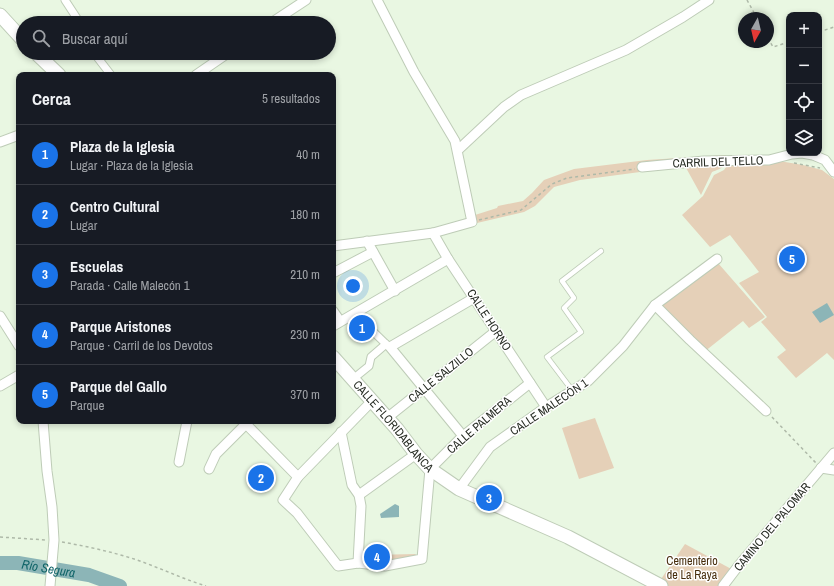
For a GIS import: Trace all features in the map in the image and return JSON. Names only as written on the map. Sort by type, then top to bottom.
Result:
[{"type":"main road","points":[[0,15],[16,32]]},
{"type":"main road","points":[[43,60],[56,72]]},
{"type":"main road","name":"CALLE FLORIDABLANCA","points":[[336,360],[430,469],[459,489],[568,537],[660,586]]},
{"type":"street","points":[[65,0],[75,16]]},
{"type":"street","points":[[282,16],[306,0]]},
{"type":"street","points":[[336,246],[433,233],[472,222],[455,141],[414,72],[377,0]]},
{"type":"street","points":[[458,150],[504,107],[521,95],[626,50],[709,0]]},
{"type":"street","points":[[99,60],[109,72]]},
{"type":"street","points":[[200,72],[218,60]]},
{"type":"street","points":[[0,142],[16,136]]},
{"type":"street","name":"CARRIL DEL TELLO","points":[[639,168],[704,161],[769,160],[802,153],[813,155],[825,160],[830,167]]},
{"type":"street","name":"CALLE HORNO","points":[[433,233],[448,259],[546,407]]},
{"type":"street","points":[[367,241],[395,291]]},
{"type":"street","points":[[336,271],[373,252]]},
{"type":"street","points":[[336,324],[448,259]]},
{"type":"street","name":"CALLE MALECÓN 1","points":[[459,489],[490,447],[546,407],[588,381],[623,346],[655,305],[717,259]]},
{"type":"street","points":[[353,379],[369,366],[371,357],[474,298]]},
{"type":"street","points":[[655,305],[706,356],[766,411]]},
{"type":"street","points":[[355,314],[388,346],[463,436]]},
{"type":"street","points":[[0,316],[16,341]]},
{"type":"street","name":"CALLE SALZILLO","points":[[387,418],[496,331]]},
{"type":"street","points":[[0,386],[16,377]]},
{"type":"street","name":"CALLE PALMERA","points":[[430,469],[463,436],[530,383]]},
{"type":"street","points":[[372,401],[298,477],[283,500],[297,513],[338,566],[358,563],[385,566],[422,559],[430,469]]},
{"type":"street","points":[[43,424],[54,540],[50,586]]},
{"type":"street","points":[[179,462],[186,424]]},
{"type":"street","points":[[209,469],[216,454],[244,424]]},
{"type":"street","points":[[248,424],[298,477]]},
{"type":"street","points":[[341,432],[352,484],[361,506],[358,563]]},
{"type":"street","name":"CAMINO DEL PALOMAR","points":[[723,586],[834,453]]},
{"type":"street","points":[[358,496],[416,454]]},
{"type":"street","points":[[821,468],[834,470]]},
{"type":"lane","points":[[572,390],[547,356],[581,332],[564,308],[574,298],[562,282],[601,251]]},
{"type":"path","points":[[747,0],[754,12]]},
{"type":"path","points":[[822,31],[834,27]]},
{"type":"path","points":[[774,47],[786,43]]},
{"type":"path","points":[[791,162],[830,167]]},
{"type":"path","points":[[472,222],[522,210],[552,184],[567,178],[639,168]]},
{"type":"path","points":[[766,411],[821,468]]},
{"type":"path","points":[[0,538],[54,540],[93,548],[132,558],[178,577],[206,586]]},
{"type":"green space","points":[[726,155],[723,167],[712,172],[701,195],[685,166],[580,180],[554,187],[535,206],[524,212],[477,223],[475,215],[497,208],[498,206],[523,201],[544,180],[574,169],[647,160]]},
{"type":"green space","points":[[785,162],[822,170],[834,179],[834,360],[827,353],[796,378],[777,357],[786,350],[761,322],[767,317],[739,283],[759,272],[730,235],[710,247],[682,215],[703,196],[714,175],[724,170],[729,163]]},
{"type":"green space","points":[[718,263],[765,317],[749,328],[743,321],[704,352],[657,305]]},
{"type":"green space","points":[[595,418],[614,468],[579,479],[562,428]]},
{"type":"green space","name":"Cementerio de La Raya","points":[[685,544],[735,571],[723,586],[657,585]]},
{"type":"green space","points":[[416,554],[407,561],[394,563],[368,562],[366,558],[371,555]]},
{"type":"water","points":[[827,303],[834,315],[820,323],[812,312]]},
{"type":"water","points":[[395,504],[399,506],[399,517],[381,518],[380,514]]},
{"type":"waterway","name":"Río Segura","points":[[0,563],[18,563],[89,575],[120,586]]},
{"type":"place","name":"Parque del Gallo","points":[[792,259]]},
{"type":"place","name":"Plaza de la Iglesia","points":[[362,328]]},
{"type":"place","name":"Centro Cultural","points":[[261,478]]},
{"type":"place","name":"Escuelas","points":[[489,498]]},
{"type":"place","name":"Parque Aristones","points":[[377,557]]}]
